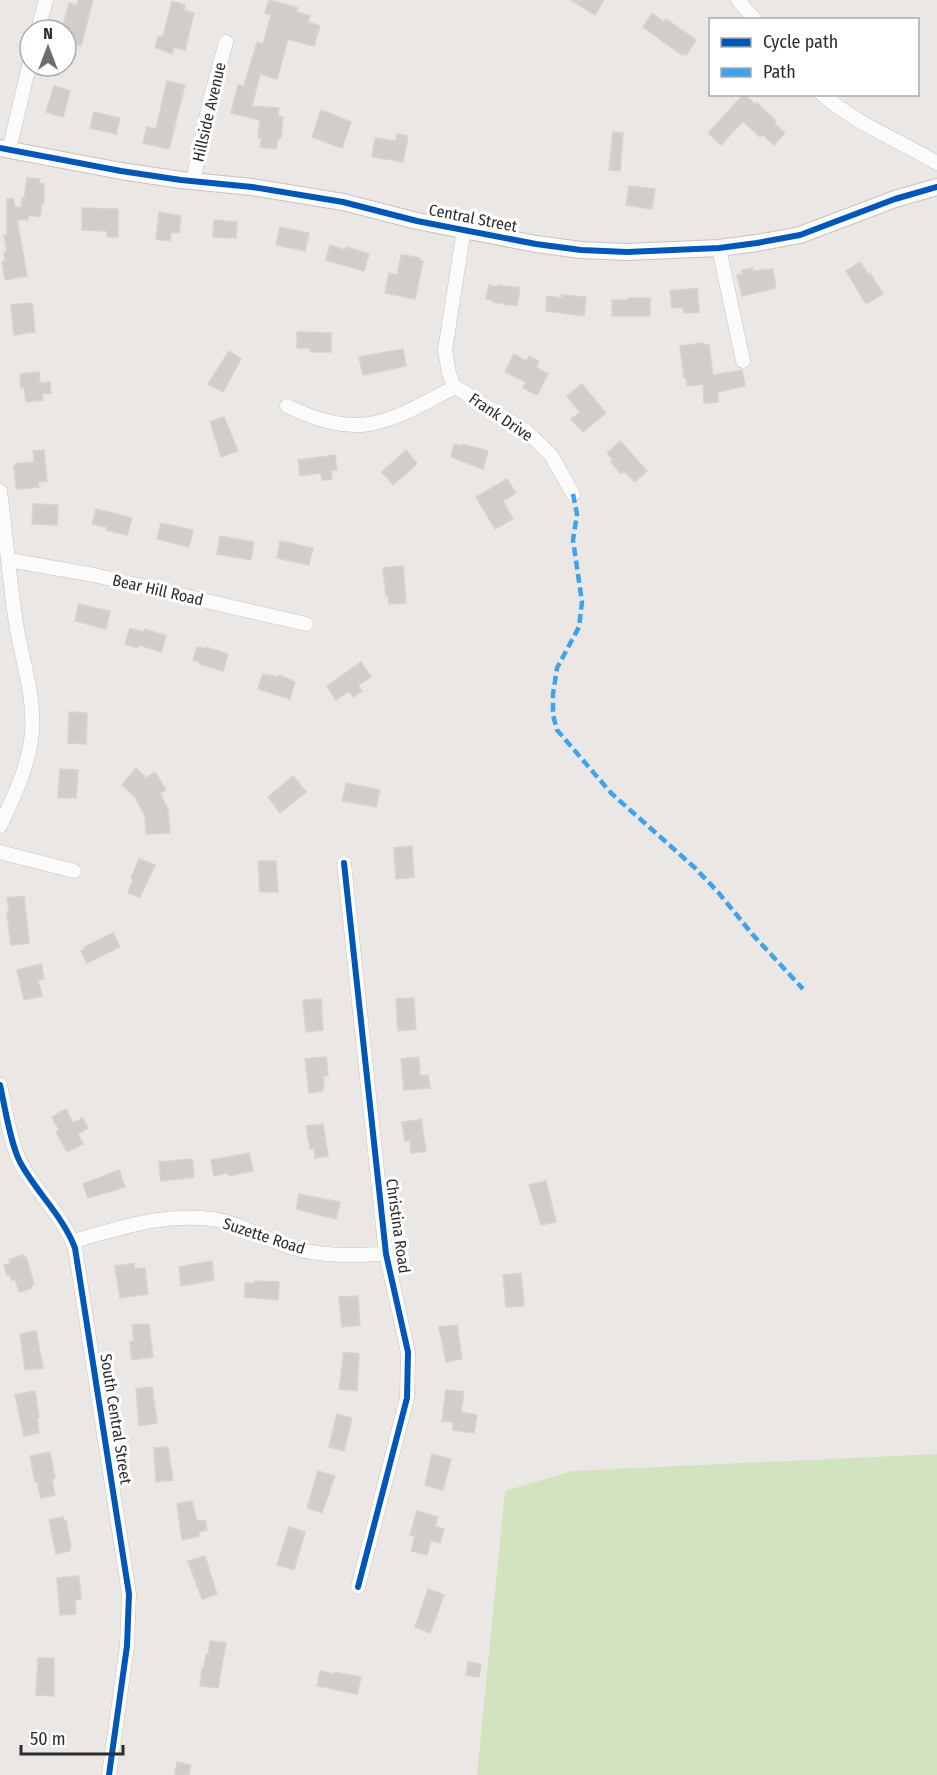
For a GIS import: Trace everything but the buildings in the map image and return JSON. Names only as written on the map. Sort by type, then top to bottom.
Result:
[{"type":"street","points":[[41,18],[46,0]]},
{"type":"street","points":[[738,0],[753,18]]},
{"type":"street","name":"Hillside Avenue","points":[[193,181],[210,100],[226,42]]},
{"type":"street","points":[[5,149],[25,78]]},
{"type":"street","points":[[824,96],[869,126],[908,145],[937,163]]},
{"type":"street","name":"Central Street","points":[[5,149],[121,171],[252,186],[343,202],[417,221],[581,250],[627,252],[719,248],[800,235],[895,199],[937,187]]},
{"type":"street","name":"Frank Drive","points":[[464,229],[445,350],[449,373],[456,387],[526,431],[551,454],[573,494]]},
{"type":"street","points":[[719,248],[743,361]]},
{"type":"street","points":[[287,406],[313,418],[341,425],[365,426],[393,418],[456,387]]},
{"type":"street","points":[[0,491],[15,621],[33,715],[26,767],[0,826]]},
{"type":"street","name":"Bear Hill Road","points":[[9,560],[94,575],[306,624]]},
{"type":"street","points":[[0,852],[74,871]]},
{"type":"street","name":"Christina Road","points":[[344,863],[386,1254],[408,1352],[407,1398],[358,1587]]},
{"type":"street","name":"South Central Street","points":[[0,1085],[18,1159],[34,1185],[70,1233],[73,1241],[97,1383],[129,1594],[127,1646],[109,1775]]},
{"type":"street","name":"Suzette Road","points":[[73,1241],[139,1222],[171,1217],[214,1220],[255,1231],[290,1247],[332,1256],[386,1254]]},
{"type":"green space","points":[[937,1454],[937,1775],[477,1775],[505,1491],[573,1471]]},
{"type":"marked path","points":[[573,494],[577,514],[573,540],[582,602],[579,627],[557,668],[553,694],[553,715],[557,730],[611,793],[694,867],[718,892],[753,935],[803,989]]},
{"type":"cycle path","points":[[0,148],[121,171],[252,187],[343,202],[417,221],[536,244],[581,250],[627,252],[719,248],[800,235],[895,199],[937,187]]},
{"type":"cycle path","points":[[344,863],[386,1254],[408,1352],[407,1398],[358,1587]]},
{"type":"cycle path","points":[[0,1085],[16,1154],[34,1184],[64,1225],[75,1248],[129,1594],[127,1646],[109,1775]]}]
